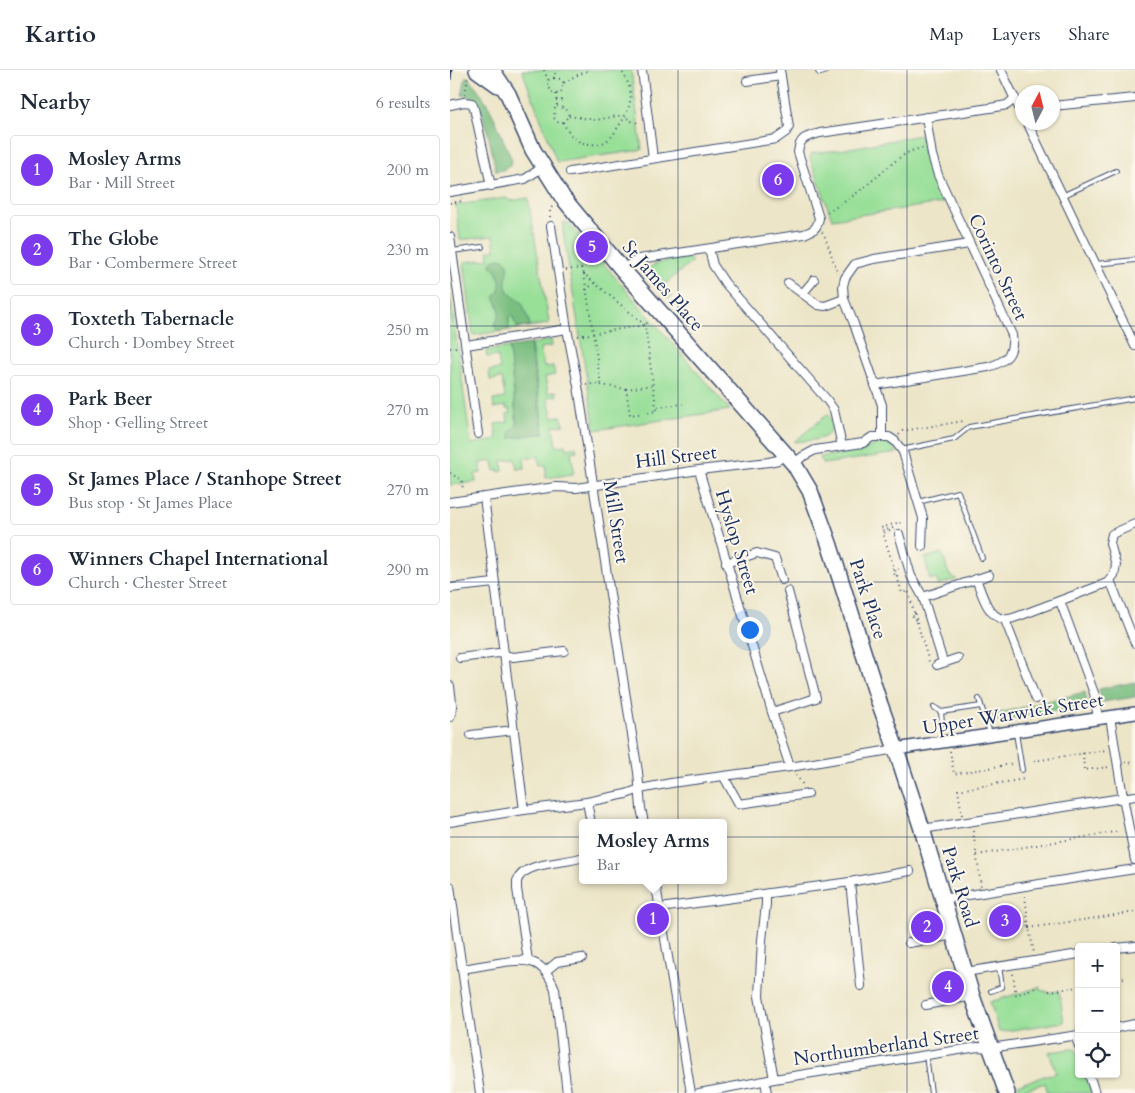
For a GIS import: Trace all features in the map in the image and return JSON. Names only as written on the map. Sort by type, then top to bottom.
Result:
[{"type":"highway","points":[[477,70],[508,94]]},
{"type":"highway","name":"St James Place","points":[[492,70],[508,94],[533,150],[562,198],[659,312],[790,459]]},
{"type":"highway","name":"St James Place","points":[[503,70],[508,94]]},
{"type":"highway","name":"Park Place","points":[[790,459],[810,491],[820,516],[878,699],[896,749]]},
{"type":"highway","name":"Park Road","points":[[896,749],[972,996],[1007,1093]]},
{"type":"main road","name":"Upper Warwick Street","points":[[896,749],[1135,713]]},
{"type":"street","points":[[642,70],[653,158]]},
{"type":"street","points":[[622,269],[639,259],[804,234],[815,229],[819,218],[798,156],[799,143],[807,136],[1007,104],[1015,98],[1001,70]]},
{"type":"street","points":[[570,172],[776,139],[786,132],[789,126],[780,73],[747,81]]},
{"type":"street","points":[[1060,105],[1135,98]]},
{"type":"street","points":[[450,105],[463,102],[472,104],[491,186]]},
{"type":"street","name":"Corinto Street","points":[[875,386],[999,364],[1006,359],[1013,342],[1012,334],[938,175],[930,147],[926,117]]},
{"type":"street","points":[[1031,130],[1135,346]]},
{"type":"street","points":[[450,192],[525,179],[543,167]]},
{"type":"street","name":"Mill Street","points":[[551,226],[594,485],[638,772],[643,819]]},
{"type":"street","points":[[450,237],[478,434]]},
{"type":"street","points":[[922,546],[923,518],[902,450],[895,441],[889,437],[882,436],[882,405],[844,299],[844,278],[855,264],[874,259],[969,244]]},
{"type":"street","points":[[708,248],[713,265],[725,283],[834,410],[842,446]]},
{"type":"street","points":[[803,293],[814,280]]},
{"type":"street","points":[[788,282],[818,305],[825,306],[844,299]]},
{"type":"street","points":[[466,345],[569,333]]},
{"type":"street","name":"Hill Street","points":[[450,502],[556,487],[576,488],[790,459],[802,457],[815,450],[863,443],[872,437],[882,436]]},
{"type":"street","name":"Hyslop Street","points":[[699,470],[790,767]]},
{"type":"street","points":[[484,498],[524,810]]},
{"type":"street","points":[[976,579],[985,601],[995,616],[1005,620],[1019,616],[1107,583],[1114,575],[1116,565],[1110,543],[1112,534],[1135,524]]},
{"type":"street","points":[[900,532],[912,576],[923,597],[937,664],[958,658]]},
{"type":"street","points":[[726,563],[757,553],[775,558],[782,580]]},
{"type":"street","points":[[923,597],[989,575]]},
{"type":"street","points":[[1110,580],[1135,643]]},
{"type":"street","points":[[450,588],[494,582]]},
{"type":"street","points":[[772,712],[816,698],[788,591]]},
{"type":"street","points":[[1060,601],[1115,748],[1135,860]]},
{"type":"street","points":[[1005,620],[1036,698]]},
{"type":"street","points":[[460,658],[498,653],[514,657],[564,651]]},
{"type":"street","points":[[450,686],[452,703],[452,714],[450,717]]},
{"type":"street","points":[[471,735],[514,730]]},
{"type":"street","points":[[450,822],[587,802],[671,783],[790,767],[896,749]]},
{"type":"street","points":[[724,776],[739,804],[808,794]]},
{"type":"street","points":[[922,829],[1135,796]]},
{"type":"street","points":[[587,802],[590,819]]},
{"type":"street","points":[[528,960],[517,880],[521,874],[540,865],[579,859]]},
{"type":"street","points":[[943,899],[1135,869]]},
{"type":"street","points":[[660,908],[850,882],[910,871]]},
{"type":"street","points":[[850,882],[861,986]]},
{"type":"street","points":[[655,884],[692,1093]]},
{"type":"street","points":[[450,886],[480,1093]]},
{"type":"street","points":[[766,894],[759,996],[774,1079]]},
{"type":"street","points":[[909,943],[954,935]]},
{"type":"street","points":[[1120,948],[1135,946]]},
{"type":"street","points":[[965,972],[1075,955]]},
{"type":"street","points":[[546,971],[557,962],[582,958]]},
{"type":"street","points":[[463,969],[517,960],[528,960],[546,971],[552,979],[555,989],[567,1093]]},
{"type":"street","points":[[926,1005],[972,996]]},
{"type":"street","points":[[1120,1027],[1135,1024]]},
{"type":"street","name":"Northumberland Street","points":[[699,1093],[978,1046],[990,1048],[1075,1035]]},
{"type":"street","points":[[1090,1078],[1095,1093]]},
{"type":"street","points":[[765,1081],[767,1093]]},
{"type":"lane","points":[[1062,196],[1116,171]]},
{"type":"lane","points":[[452,251],[482,247]]},
{"type":"lane","points":[[1096,264],[1135,260]]},
{"type":"lane","points":[[902,450],[954,439],[969,427],[1135,398]]},
{"type":"lane","points":[[918,502],[958,492],[982,558]]},
{"type":"lane","points":[[979,699],[991,735]]},
{"type":"lane","points":[[934,707],[941,712],[981,706]]},
{"type":"lane","points":[[941,712],[942,723]]},
{"type":"lane","points":[[1016,731],[1022,770]]},
{"type":"lane","points":[[999,966],[1002,987]]},
{"type":"lane","points":[[991,991],[1009,984]]},
{"type":"lane","points":[[926,1055],[931,1093]]},
{"type":"path","points":[[463,102],[468,70]]},
{"type":"path","points":[[544,70],[548,85],[552,93],[556,94]]},
{"type":"path","points":[[554,78],[556,70]]},
{"type":"path","points":[[556,94],[561,92],[564,83],[590,70]]},
{"type":"path","points":[[563,122],[568,132],[584,144],[605,142],[612,136],[625,118],[629,106],[630,93],[628,81],[621,70]]},
{"type":"path","points":[[548,80],[560,79],[564,83]]},
{"type":"path","points":[[556,94],[557,106],[554,118],[558,122],[563,122]]},
{"type":"path","points":[[556,100],[566,100]]},
{"type":"path","points":[[557,106],[568,111],[569,116]]},
{"type":"path","points":[[569,116],[596,120],[622,115],[630,121],[649,124]]},
{"type":"path","points":[[563,122],[569,116]]},
{"type":"path","points":[[825,213],[836,208],[856,193],[906,152],[930,147]]},
{"type":"path","points":[[551,226],[550,209],[562,198]]},
{"type":"path","points":[[818,225],[825,236],[838,274],[844,278]]},
{"type":"path","points":[[559,272],[581,268],[604,249]]},
{"type":"path","points":[[581,268],[584,274],[601,385]]},
{"type":"path","points":[[584,274],[645,325],[657,412],[630,415],[626,389]]},
{"type":"path","points":[[586,290],[594,283]]},
{"type":"path","points":[[569,333],[593,333],[645,325],[659,312]]},
{"type":"path","points":[[578,386],[594,384],[626,389],[653,385]]},
{"type":"path","points":[[656,407],[683,404]]},
{"type":"path","points":[[450,473],[462,480],[464,500]]},
{"type":"path","points":[[897,576],[895,576],[893,570],[883,533],[899,528],[898,526],[882,531],[881,528],[900,522],[900,532]]},
{"type":"path","points":[[895,570],[902,593],[908,592],[914,612],[912,614],[914,620],[916,619]]},
{"type":"path","points":[[915,614],[937,664]]},
{"type":"path","points":[[948,741],[954,774],[1011,764]]},
{"type":"path","points":[[1034,761],[1115,748]]},
{"type":"path","points":[[1082,753],[1084,770],[1118,766]]},
{"type":"path","points":[[790,767],[808,794]]},
{"type":"path","points":[[963,823],[958,790],[1025,779]]},
{"type":"path","points":[[972,821],[982,893]]},
{"type":"path","points":[[977,855],[1129,829]]},
{"type":"path","points":[[1023,886],[1028,928],[1035,961]]},
{"type":"path","points":[[1028,928],[1135,912]]},
{"type":"path","points":[[1011,964],[1016,995],[1037,987]]},
{"type":"path","points":[[1120,979],[1127,978]]},
{"type":"path","points":[[1049,991],[1075,987]]},
{"type":"green space","points":[[522,70],[631,70],[642,150],[557,162]]},
{"type":"green space","points":[[466,76],[488,105],[512,160],[510,166],[503,170],[496,171],[485,122],[478,104],[474,99],[462,95]]},
{"type":"green space","points":[[920,135],[934,184],[943,203],[832,219],[810,158],[812,153],[840,150]]},
{"type":"green space","points":[[507,198],[509,201],[528,198],[549,322],[547,324],[475,335],[473,334],[464,262],[489,259],[488,251],[495,250],[493,236],[460,240],[456,205]]},
{"type":"green space","points":[[564,222],[568,223],[576,232],[730,410],[595,430],[563,231]]},
{"type":"green space","points":[[500,258],[505,260],[508,266],[507,290],[522,303],[530,326],[517,327],[512,316],[509,317],[508,330],[498,332],[494,325],[499,312],[494,298],[499,291],[500,280],[491,265],[493,260]]},
{"type":"green space","points":[[689,258],[692,261],[663,286],[672,296],[669,299],[646,273],[653,265]]},
{"type":"green space","points":[[450,295],[471,444],[497,440],[495,424],[508,422],[507,414],[511,413],[510,409],[506,409],[506,406],[494,408],[493,400],[505,398],[502,378],[490,380],[489,371],[500,369],[498,356],[487,357],[486,351],[509,347],[517,426],[510,432],[511,438],[544,433],[531,344],[551,340],[552,346],[540,348],[544,367],[553,366],[555,375],[545,377],[548,393],[556,391],[557,396],[548,397],[552,417],[561,416],[564,425],[553,426],[556,446],[566,445],[567,449],[576,447],[577,451],[571,452],[573,474],[546,478],[546,465],[540,466],[538,456],[524,458],[525,468],[517,469],[515,459],[502,461],[503,471],[499,472],[499,470],[495,471],[493,461],[480,463],[481,473],[475,474],[476,482],[450,485]]},
{"type":"green space","points":[[530,344],[544,433],[510,438],[510,432],[517,425],[509,347]]},
{"type":"green space","points":[[828,414],[831,429],[828,434],[816,439],[794,442]]},
{"type":"green space","points":[[878,443],[890,445],[897,453],[823,464],[820,457],[864,450]]},
{"type":"green space","points":[[942,553],[949,575],[957,579],[938,585],[936,578],[930,580],[925,558]]},
{"type":"green space","points":[[1135,682],[1135,697],[1102,702],[1099,689]]},
{"type":"green space","points":[[1085,692],[1088,706],[992,721],[992,715]]},
{"type":"green space","points":[[1040,987],[1041,991],[1047,991],[1047,993],[1059,991],[1064,1022],[999,1032],[990,1002]]},
{"type":"green space","points":[[1075,1050],[1075,1078],[1086,1078],[1091,1093],[1048,1093],[1045,1083],[1020,1091],[1018,1085],[1056,1073],[1049,1052]]},
{"type":"railway","points":[[450,79],[451,70]]},
{"type":"place","name":"Winners Chapel International","points":[[778,180]]},
{"type":"place","name":"St James Place / Stanhope Street","points":[[592,247]]},
{"type":"place","name":"Mosley Arms","points":[[653,919]]},
{"type":"place","name":"Toxteth Tabernacle","points":[[1005,921]]},
{"type":"place","name":"The Globe","points":[[927,927]]},
{"type":"place","name":"Park Beer","points":[[948,987]]}]
